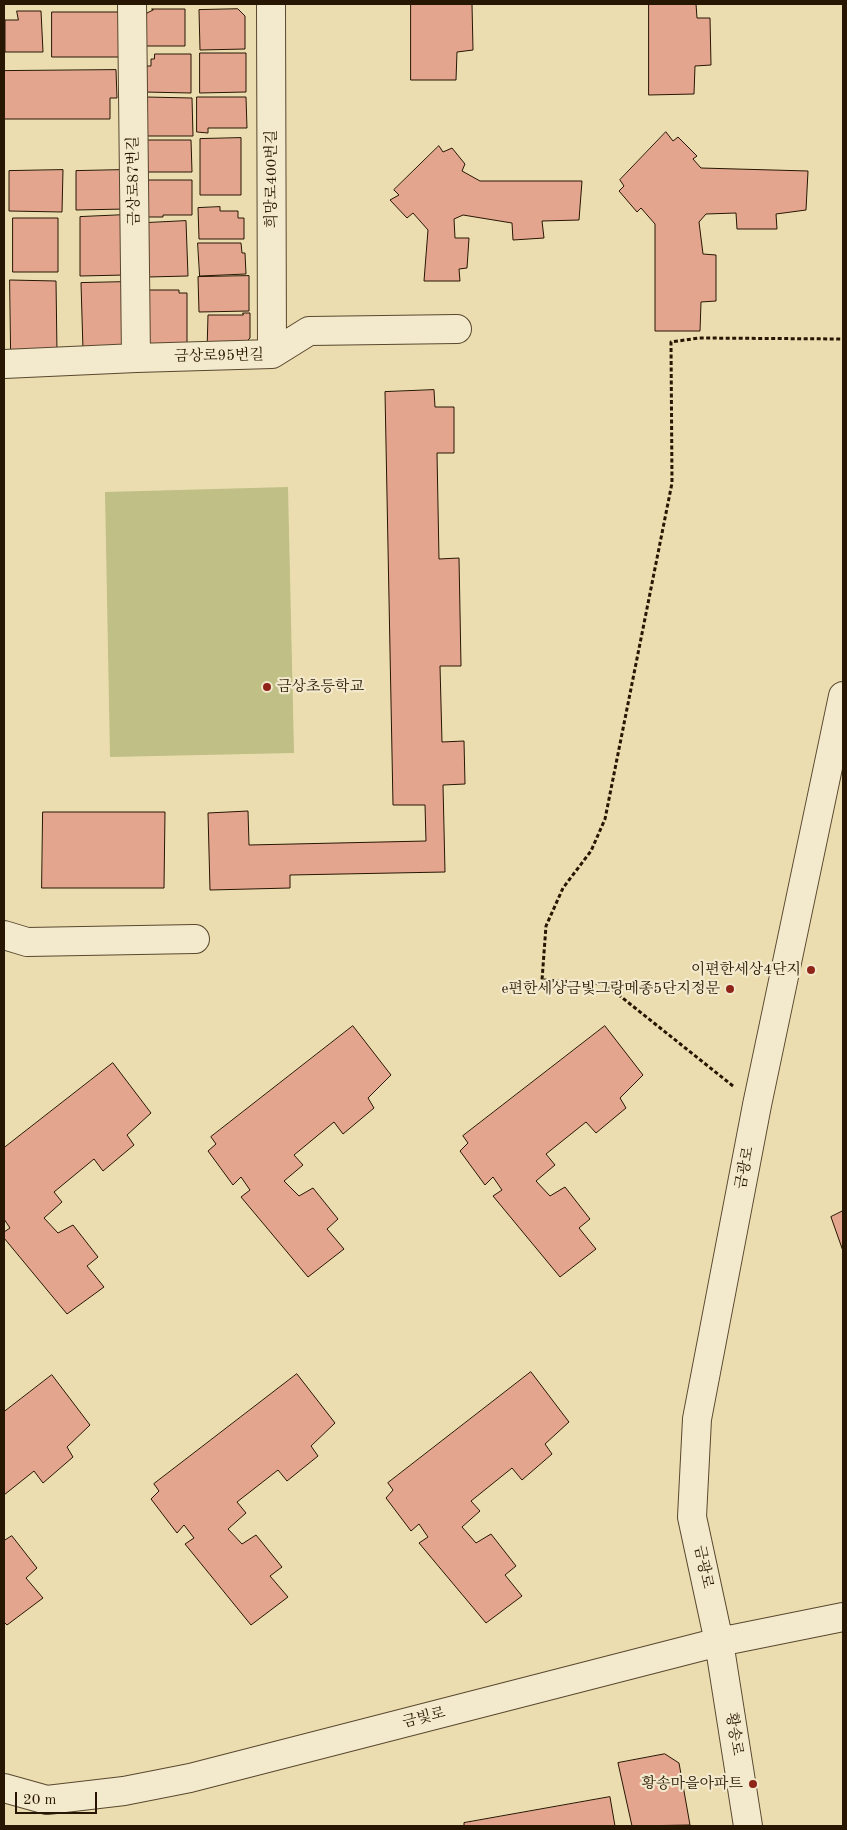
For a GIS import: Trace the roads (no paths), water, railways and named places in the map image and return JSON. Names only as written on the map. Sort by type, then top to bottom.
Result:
[{"type":"street","name":"금상로87번길","points":[[132,4],[136,358]]},
{"type":"street","name":"희망로400번길","points":[[271,4],[272,354]]},
{"type":"street","name":"금상로95번길","points":[[4,364],[272,354],[309,331],[457,329]]},
{"type":"street","name":"금광로","points":[[719,1642],[692,1517],[697,1419],[757,1105],[843,696]]},
{"type":"street","points":[[4,935],[27,942],[195,939]]},
{"type":"street","name":"금빛로","points":[[4,1788],[47,1800],[124,1791],[190,1778],[719,1642],[843,1617]]},
{"type":"street","name":"황송로","points":[[719,1642],[748,1826]]},
{"type":"place","name":"금상초등학교","points":[[267,687]]},
{"type":"place","name":"이편한세상4단지","points":[[811,970]]},
{"type":"place","name":"e편한세상금빛그랑메종5단지정문","points":[[730,989]]},
{"type":"place","name":"황송마을아파트","points":[[753,1784]]}]
